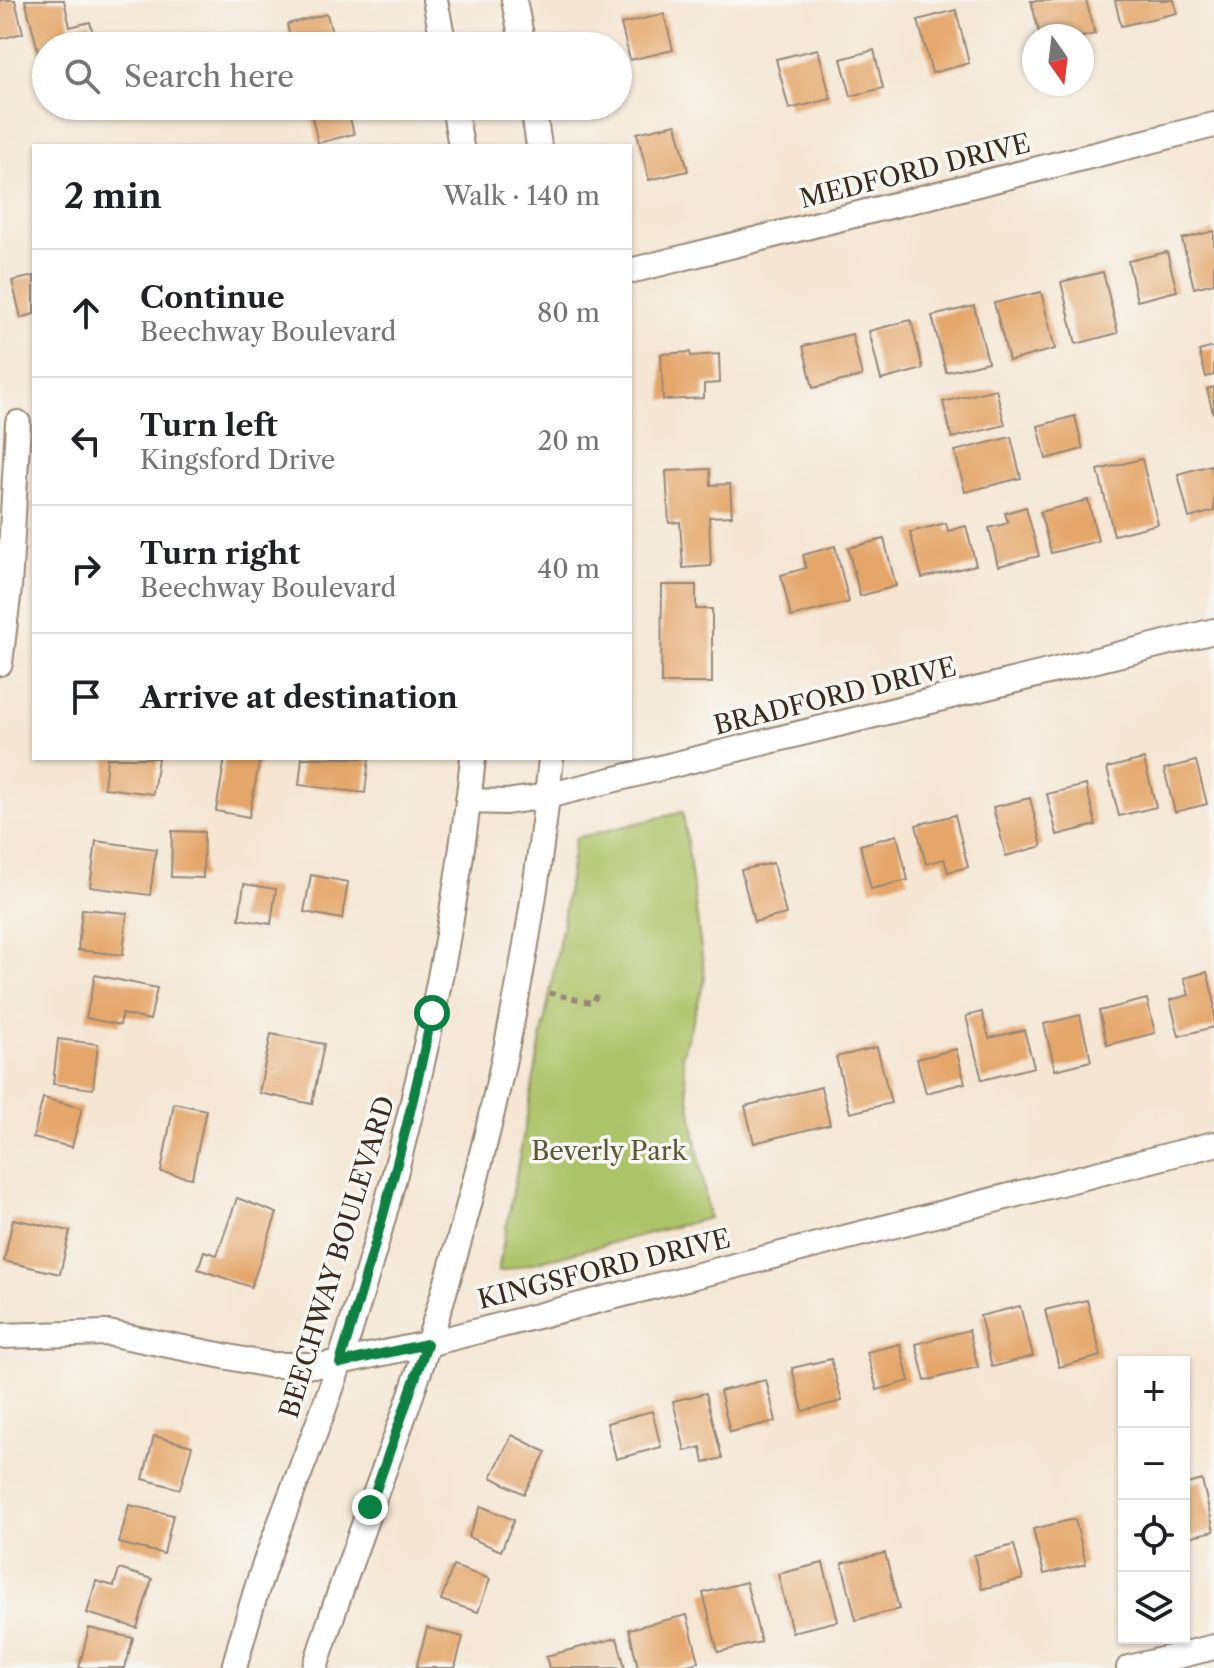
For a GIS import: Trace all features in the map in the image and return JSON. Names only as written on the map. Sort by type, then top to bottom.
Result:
[{"type":"street","points":[[435,0],[441,32]]},
{"type":"street","points":[[514,0],[520,32]]},
{"type":"street","points":[[456,120],[461,144]]},
{"type":"street","points":[[535,120],[539,144]]},
{"type":"street","name":"MEDFORD DRIVE","points":[[632,270],[1214,125]]},
{"type":"street","points":[[0,663],[9,588],[17,423]]},
{"type":"street","name":"BRADFORD DRIVE","points":[[468,801],[506,802],[547,796],[1214,631]]},
{"type":"street","name":"BEECHWAY BOULEVARD","points":[[234,1668],[263,1572],[340,1363],[414,1102],[464,846],[473,760]]},
{"type":"street","points":[[315,1668],[337,1596],[414,1387],[490,1120],[542,857],[551,760]]},
{"type":"street","name":"KINGSFORD DRIVE","points":[[0,1336],[108,1333],[269,1365],[340,1363],[427,1344],[1214,1144]]},
{"type":"street","points":[[1129,1668],[1214,1647]]},
{"type":"path","points":[[549,993],[593,1003],[599,990]]},
{"type":"green space","name":"Beverly Park","points":[[683,812],[705,979],[682,1056],[709,1218],[498,1272],[562,927],[575,838]]},
{"type":"building","points":[[0,0],[15,0],[23,33],[0,39]]},
{"type":"building","points":[[25,0],[64,0],[70,27],[90,22],[92,32],[33,32]]},
{"type":"building","points":[[1086,0],[1092,24],[1037,24],[1031,1]]},
{"type":"building","points":[[1115,0],[1174,0],[1177,13],[1121,26]]},
{"type":"building","points":[[956,10],[969,63],[932,73],[918,20]]},
{"type":"building","points":[[327,14],[332,32],[289,32],[287,24]]},
{"type":"building","points":[[664,14],[673,50],[632,60],[632,32],[623,32],[621,24]]},
{"type":"building","points":[[818,49],[831,99],[789,109],[776,59]]},
{"type":"building","points":[[874,50],[883,88],[851,96],[841,59]]},
{"type":"building","points":[[313,120],[350,120],[354,134],[318,143]]},
{"type":"building","points":[[676,124],[688,171],[649,180],[637,133]]},
{"type":"building","points":[[1214,231],[1214,283],[1194,288],[1182,239]]},
{"type":"building","points":[[1167,252],[1177,291],[1137,301],[1128,261]]},
{"type":"building","points":[[1103,272],[1118,333],[1076,344],[1061,282]]},
{"type":"building","points":[[32,276],[32,315],[21,318],[12,281]]},
{"type":"building","points":[[1041,292],[1055,349],[1009,361],[994,303]]},
{"type":"building","points":[[974,306],[988,362],[946,372],[932,316]]},
{"type":"building","points":[[911,320],[923,369],[881,380],[869,331]]},
{"type":"building","points":[[852,334],[862,376],[813,388],[803,346]]},
{"type":"building","points":[[1214,347],[1214,375],[1206,377],[1199,351]]},
{"type":"building","points":[[690,352],[691,356],[719,354],[720,383],[704,384],[704,398],[663,400],[661,354]]},
{"type":"building","points":[[1214,387],[1214,413],[1213,413],[1207,389]]},
{"type":"building","points":[[996,389],[1005,425],[952,438],[943,402]]},
{"type":"building","points":[[1075,416],[1083,449],[1046,459],[1038,426]]},
{"type":"building","points":[[1011,437],[1021,478],[965,492],[955,451]]},
{"type":"building","points":[[1142,459],[1158,524],[1114,535],[1098,470]]},
{"type":"building","points":[[1211,465],[1214,511],[1189,518],[1178,474]]},
{"type":"building","points":[[710,469],[711,485],[730,484],[732,516],[709,517],[711,566],[683,568],[680,522],[669,523],[666,471]]},
{"type":"building","points":[[1088,500],[1098,541],[1051,553],[1040,512]]},
{"type":"building","points":[[1026,507],[1039,556],[998,566],[989,528],[1008,523],[1005,513]]},
{"type":"building","points":[[946,523],[948,531],[966,526],[976,565],[922,578],[910,532]]},
{"type":"building","points":[[884,539],[896,586],[860,596],[848,548]]},
{"type":"building","points":[[835,546],[849,602],[791,617],[781,575],[806,568],[803,555]]},
{"type":"building","points":[[662,585],[696,585],[696,609],[712,609],[712,683],[661,683]]},
{"type":"building","points":[[1144,759],[1156,807],[1119,816],[1107,768]]},
{"type":"building","points":[[107,760],[158,760],[153,794],[104,788]]},
{"type":"building","points":[[225,760],[260,760],[249,817],[216,811]]},
{"type":"building","points":[[302,760],[369,760],[365,793],[299,785]]},
{"type":"building","points":[[1196,761],[1207,804],[1175,812],[1164,769]]},
{"type":"building","points":[[1086,785],[1096,825],[1057,835],[1047,794]]},
{"type":"building","points":[[1030,798],[1042,846],[1006,856],[993,807]]},
{"type":"building","points":[[955,815],[968,867],[948,872],[944,859],[926,864],[916,825]]},
{"type":"building","points":[[172,831],[204,832],[203,878],[171,877]]},
{"type":"building","points":[[897,835],[908,880],[871,889],[860,845]]},
{"type":"building","points":[[96,841],[156,849],[150,895],[90,887]]},
{"type":"building","points":[[773,863],[786,914],[754,922],[741,870]]},
{"type":"building","points":[[311,875],[348,882],[342,919],[304,912]]},
{"type":"building","points":[[244,884],[276,889],[271,924],[239,919]]},
{"type":"building","points":[[82,909],[127,913],[123,955],[78,950]]},
{"type":"building","points":[[1207,972],[1214,999],[1214,1027],[1179,1036],[1170,1000],[1189,995],[1184,978]]},
{"type":"building","points":[[95,975],[157,988],[150,1020],[122,1014],[120,1025],[86,1018]]},
{"type":"building","points":[[1147,999],[1155,1033],[1107,1045],[1099,1011]]},
{"type":"building","points":[[982,1012],[989,1038],[1024,1030],[1034,1067],[982,1080],[966,1016]]},
{"type":"building","points":[[1080,1015],[1091,1061],[1055,1070],[1044,1024]]},
{"type":"building","points":[[271,1034],[324,1044],[312,1104],[259,1093]]},
{"type":"building","points":[[58,1039],[98,1044],[93,1089],[53,1084]]},
{"type":"building","points":[[877,1047],[891,1103],[850,1113],[836,1057]]},
{"type":"building","points":[[956,1049],[965,1083],[926,1093],[917,1059]]},
{"type":"building","points":[[821,1087],[830,1124],[754,1143],[745,1106]]},
{"type":"building","points":[[43,1098],[82,1108],[72,1147],[33,1138]]},
{"type":"building","points":[[174,1103],[206,1110],[192,1178],[161,1172]]},
{"type":"building","points":[[237,1198],[277,1213],[251,1287],[198,1269],[204,1251],[217,1255]]},
{"type":"building","points":[[13,1219],[70,1231],[60,1274],[4,1261]]},
{"type":"building","points":[[1087,1300],[1101,1356],[1059,1367],[1045,1310]]},
{"type":"building","points":[[1020,1306],[1033,1356],[992,1367],[980,1316]]},
{"type":"building","points":[[969,1330],[978,1367],[925,1381],[916,1344]]},
{"type":"building","points":[[900,1344],[909,1381],[877,1390],[867,1352]]},
{"type":"building","points":[[831,1359],[842,1401],[803,1411],[792,1368]]},
{"type":"building","points":[[766,1380],[776,1421],[730,1432],[720,1391]]},
{"type":"building","points":[[706,1393],[722,1458],[704,1463],[701,1447],[685,1451],[673,1401]]},
{"type":"building","points":[[652,1411],[661,1447],[616,1459],[607,1423]]},
{"type":"building","points":[[512,1435],[546,1452],[524,1494],[491,1477]]},
{"type":"building","points":[[154,1436],[192,1446],[180,1489],[143,1479]]},
{"type":"building","points":[[1202,1480],[1214,1531],[1190,1537],[1190,1483]]},
{"type":"building","points":[[129,1505],[173,1515],[164,1554],[119,1543]]},
{"type":"building","points":[[481,1506],[514,1520],[501,1551],[468,1537]]},
{"type":"building","points":[[1075,1519],[1086,1564],[1044,1574],[1033,1529]]},
{"type":"building","points":[[1014,1545],[1023,1579],[982,1589],[974,1555]]},
{"type":"building","points":[[885,1553],[899,1609],[856,1620],[842,1563]]},
{"type":"building","points":[[823,1563],[838,1621],[792,1632],[778,1574]]},
{"type":"building","points":[[453,1566],[490,1579],[478,1612],[441,1600]]},
{"type":"building","points":[[119,1569],[152,1579],[137,1628],[87,1613],[96,1581],[114,1586]]},
{"type":"building","points":[[746,1582],[761,1642],[718,1652],[703,1593]]},
{"type":"building","points":[[687,1615],[699,1662],[675,1668],[638,1668],[629,1629]]},
{"type":"building","points":[[89,1628],[133,1638],[125,1668],[79,1668]]},
{"type":"building","points":[[427,1628],[463,1637],[455,1668],[416,1668]]},
{"type":"building","points":[[617,1638],[625,1668],[549,1668],[546,1656]]},
{"type":"route","points":[[370,1507],[427,1344],[340,1363],[414,1102],[432,1013]]}]
